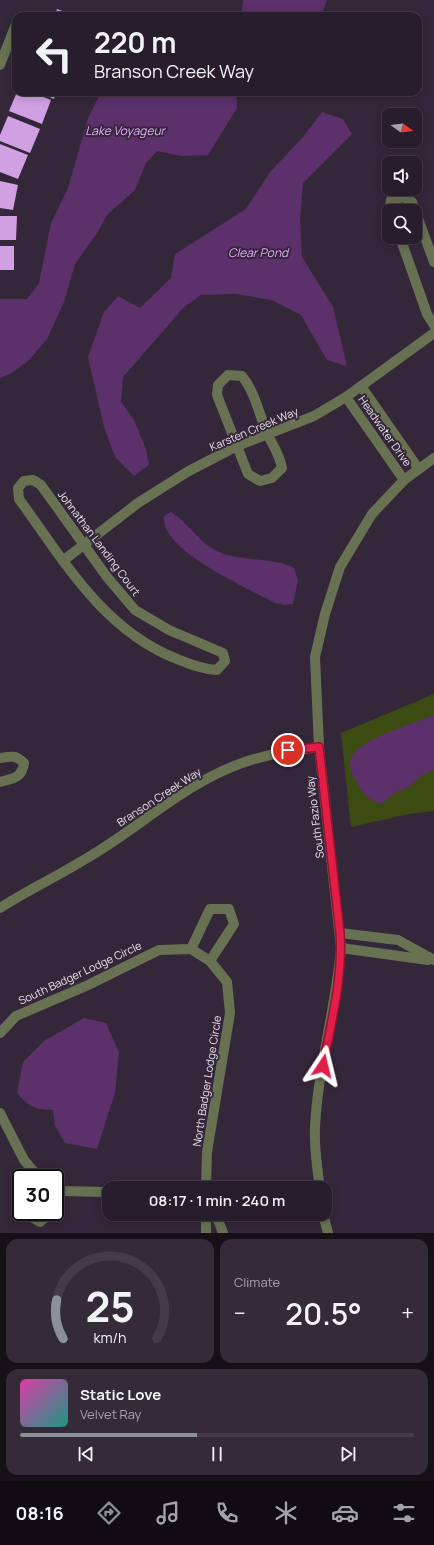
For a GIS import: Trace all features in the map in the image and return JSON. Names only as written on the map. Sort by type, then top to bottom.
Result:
[{"type":"street","points":[[0,65],[12,34]]},
{"type":"street","points":[[391,204],[391,200],[404,197],[413,204]]},
{"type":"street","points":[[422,229],[434,262]]},
{"type":"street","points":[[402,244],[427,314],[434,325]]},
{"type":"street","name":"Karsten Creek Way","points":[[64,560],[144,499],[187,472],[238,446],[314,416],[346,397],[434,333]]},
{"type":"street","points":[[228,375],[242,376],[250,385],[268,434],[279,455],[282,468],[272,478],[260,481],[248,474],[238,446],[217,395],[218,385],[228,375]]},
{"type":"street","name":"Headwater Drive","points":[[361,386],[418,468]]},
{"type":"street","name":"Headwater Drive","points":[[346,397],[404,480]]},
{"type":"street","name":"South Fazio Way","points":[[319,1181],[315,1127],[338,980],[341,948],[319,747],[315,657],[325,614],[340,567],[372,514],[404,480],[418,468],[434,458]]},
{"type":"street","name":"Johnathan Landing Court","points":[[33,480],[41,485],[83,545],[134,610],[169,630],[223,653],[225,661],[217,670],[204,670],[157,651],[120,626],[89,596],[64,560],[19,499],[18,488],[24,481],[33,480]]},
{"type":"street","name":"Branson Creek Way","points":[[0,908],[23,893],[88,858],[199,783],[241,763],[288,750],[319,747]]},
{"type":"street","points":[[0,758],[12,756],[18,757],[24,763],[23,772],[16,778],[0,782]]},
{"type":"street","name":"Branson Creek Way","points":[[0,900],[23,893]]},
{"type":"street","points":[[191,949],[210,909],[229,909],[234,924],[210,961]]},
{"type":"street","points":[[340,933],[398,940],[434,960]]},
{"type":"street","points":[[341,948],[434,960]]},
{"type":"street","name":"South Badger Lodge Circle","points":[[0,1033],[16,1016],[86,986],[159,950],[191,949]]},
{"type":"street","name":"North Badger Lodge Circle","points":[[191,949],[210,961],[227,982],[230,1013],[207,1152],[206,1181]]},
{"type":"street","points":[[0,1113],[24,1160],[32,1169]]},
{"type":"street","points":[[64,1189],[102,1192]]},
{"type":"street","points":[[206,1221],[206,1233]]},
{"type":"street","points":[[219,1221],[223,1233]]},
{"type":"street","points":[[325,1221],[328,1233]]},
{"type":"green space","points":[[434,694],[434,811],[409,814],[351,827],[341,733]]},
{"type":"water","points":[[243,0],[327,0],[322,12],[242,11]]},
{"type":"water","name":"Lake Voyageur","points":[[99,96],[236,96],[237,108],[208,155],[182,156],[157,151],[146,163],[135,190],[107,215],[97,233],[75,264],[64,302],[47,339],[28,361],[10,374],[0,378],[0,299],[27,299],[39,283],[51,223],[68,188],[88,118]]},
{"type":"water","name":"Clear Pond","points":[[322,112],[343,119],[352,134],[303,183],[300,219],[302,257],[333,307],[347,366],[327,360],[301,315],[272,300],[236,294],[201,295],[184,307],[123,377],[121,402],[134,420],[146,449],[149,465],[134,476],[115,457],[104,427],[88,357],[104,312],[118,296],[140,308],[171,278],[175,254],[246,209],[270,172],[303,137]]},
{"type":"water","points":[[171,512],[213,549],[232,556],[276,562],[294,568],[298,580],[293,604],[285,605],[275,603],[208,567],[190,555],[176,542],[166,529],[164,516]]},
{"type":"water","points":[[434,715],[434,770],[422,775],[407,788],[394,793],[382,804],[366,796],[360,789],[351,770],[350,761],[356,751],[364,744],[388,732]]},
{"type":"water","points":[[84,1018],[106,1023],[119,1052],[115,1093],[97,1149],[65,1143],[55,1126],[53,1110],[36,1108],[25,1101],[17,1093],[23,1062],[44,1041]]},
{"type":"building","points":[[57,9],[65,12],[56,12]]},
{"type":"building","points":[[15,96],[41,96],[51,100],[42,124],[9,111]]},
{"type":"building","points":[[47,96],[55,96],[54,99]]},
{"type":"building","points":[[8,116],[40,129],[30,153],[0,141],[0,135]]},
{"type":"building","points":[[0,144],[28,155],[18,179],[0,172]]},
{"type":"building","points":[[0,181],[18,185],[13,210],[0,208]]},
{"type":"building","points":[[0,216],[17,216],[16,240],[0,240]]},
{"type":"building","points":[[0,246],[14,246],[14,270],[0,270]]},
{"type":"route","points":[[288,750],[319,747],[340,933],[341,948],[338,980],[323,1066]]}]
